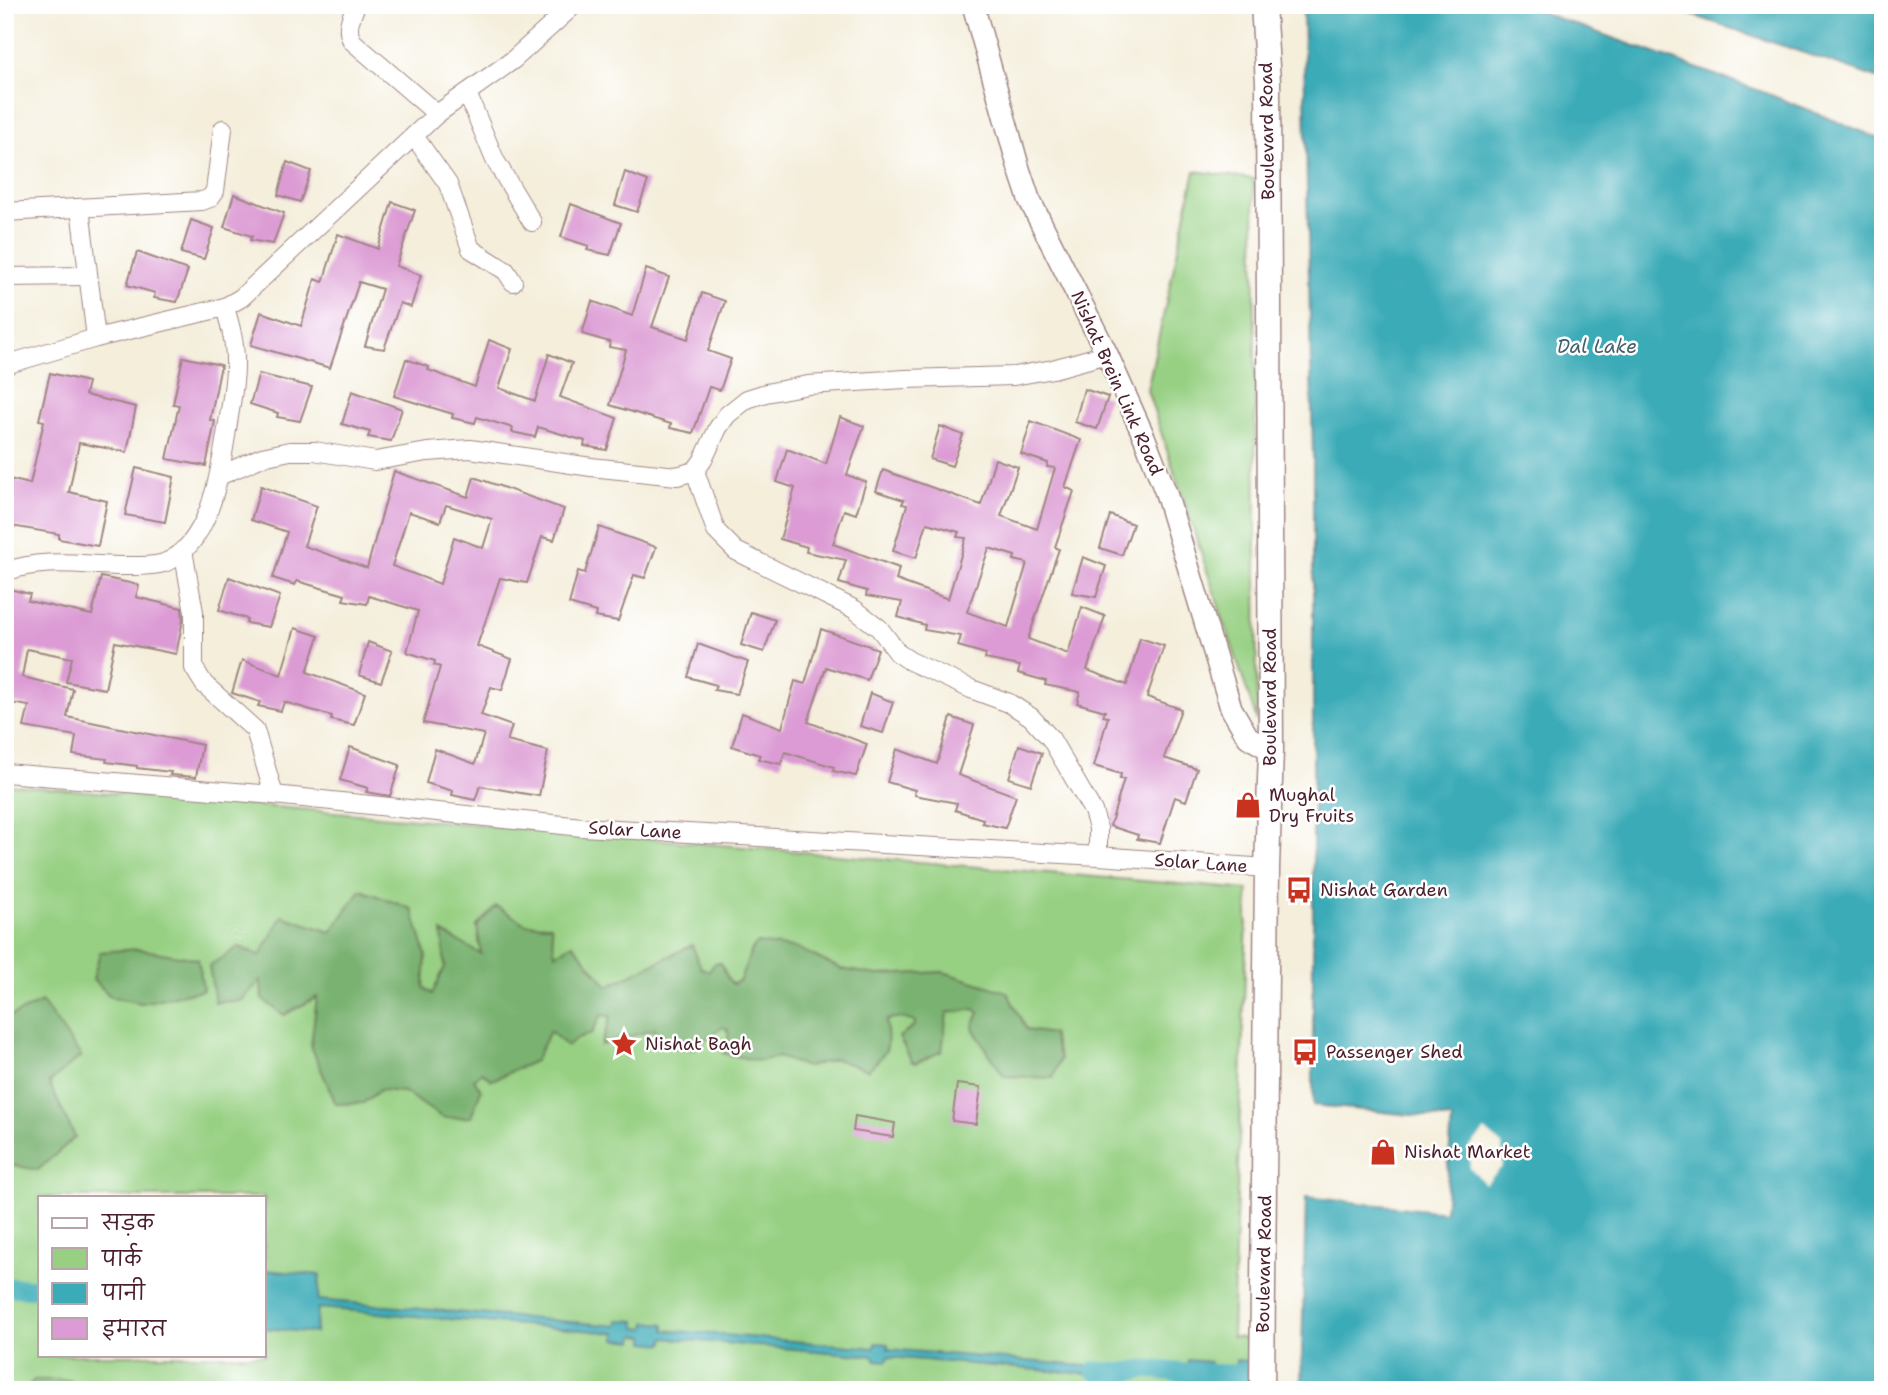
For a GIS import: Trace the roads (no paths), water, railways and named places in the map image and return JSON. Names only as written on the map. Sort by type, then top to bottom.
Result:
[{"type":"main road","name":"Boulevard Road","points":[[1262,1390],[1267,868],[1271,750],[1268,82],[1263,5]]},
{"type":"street","points":[[356,5],[348,27],[352,41],[437,114]]},
{"type":"street","points":[[5,365],[96,338],[225,307],[241,298],[437,114],[513,60],[574,5]]},
{"type":"street","name":"Nishat Brein Link Road","points":[[973,5],[1029,199],[1131,405],[1166,493],[1231,708],[1248,737],[1271,750]]},
{"type":"street","points":[[467,93],[495,160],[532,222]]},
{"type":"street","points":[[5,212],[202,201],[210,198],[215,191],[223,129]]},
{"type":"street","points":[[414,135],[448,184],[471,249],[506,271],[513,282]]},
{"type":"street","points":[[80,208],[86,276],[96,338]]},
{"type":"street","points":[[5,277],[86,276]]},
{"type":"street","points":[[5,572],[51,562],[118,566],[162,564],[183,550],[199,528],[216,493],[219,476],[234,383],[235,359],[232,331],[225,307]]},
{"type":"street","points":[[219,476],[262,457],[290,452],[314,451],[375,461],[426,452],[470,449],[591,467],[677,476],[695,471],[704,460],[727,415],[747,399],[766,393],[788,387],[1014,376],[1054,369],[1107,354]]},
{"type":"street","points":[[695,471],[716,531],[736,551],[854,609],[880,628],[898,653],[910,661],[1009,703],[1031,717],[1051,739],[1093,811],[1098,828],[1098,856]]},
{"type":"street","points":[[183,550],[194,612],[194,668],[204,684],[256,730],[274,795]]},
{"type":"street","name":"Solar Lane","points":[[5,773],[274,795],[582,827],[1267,868]]},
{"type":"water","name":"Dal Lake","points":[[1303,5],[1521,5],[1771,95],[1883,140],[1883,1390],[1301,1390],[1306,1197],[1445,1212],[1452,1119],[1313,1105],[1313,458]]},
{"type":"water","points":[[1663,5],[1883,5],[1883,80]]},
{"type":"water","points":[[266,1270],[320,1275],[318,1300],[617,1326],[618,1320],[636,1321],[636,1328],[646,1328],[647,1322],[665,1324],[665,1330],[875,1348],[876,1343],[888,1344],[888,1349],[1120,1369],[1120,1377],[888,1357],[887,1361],[875,1360],[874,1356],[664,1338],[664,1344],[645,1342],[645,1336],[635,1335],[634,1341],[616,1339],[616,1333],[318,1308],[315,1333],[266,1328]]},
{"type":"water","points":[[1188,1360],[1210,1362],[1207,1386],[1186,1384]]},
{"type":"water","points":[[1236,1360],[1257,1362],[1255,1386],[1234,1384]]},
{"type":"waterway","points":[[5,1287],[38,1289]]},
{"type":"waterway","points":[[1096,1371],[1120,1373],[1146,1369],[1187,1373],[1256,1374]]},
{"type":"place","name":"Mughal Dry Fruits","points":[[1248,805]]},
{"type":"place","name":"Nishat Garden","points":[[1299,890]]},
{"type":"place","name":"Nishat Bagh","points":[[624,1044]]},
{"type":"place","name":"Passenger Shed","points":[[1305,1052]]},
{"type":"place","name":"Nishat Market","points":[[1383,1152]]}]
